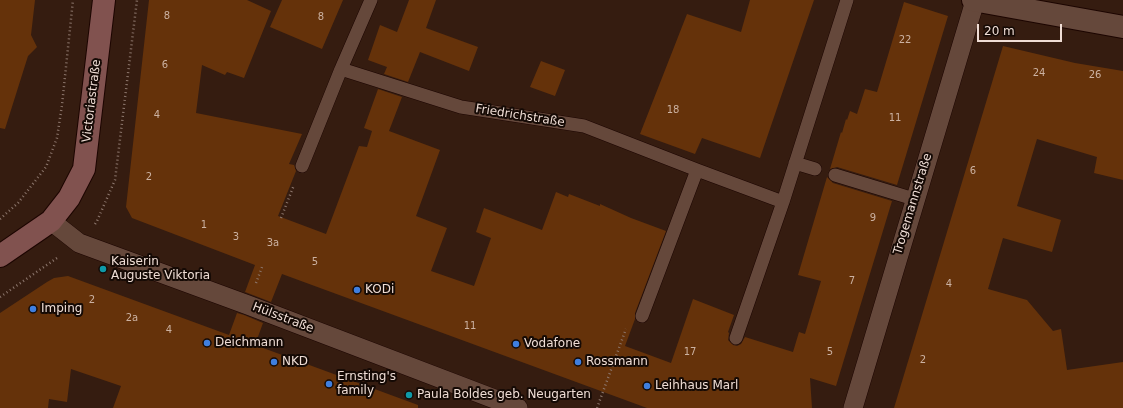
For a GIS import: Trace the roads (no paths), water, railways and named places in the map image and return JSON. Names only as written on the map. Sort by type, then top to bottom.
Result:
[{"type":"main road","name":"Victoriastraße","points":[[0,256],[51,221],[69,198],[84,169],[104,0]]},
{"type":"street","points":[[974,0],[1123,27]]},
{"type":"street","name":"Trogemannstraße","points":[[853,408],[974,0]]},
{"type":"street","name":"Hülsstraße","points":[[51,221],[79,243],[248,305],[518,408]]},
{"type":"lane","points":[[302,166],[341,69],[371,0]]},
{"type":"lane","points":[[736,338],[783,202],[847,0]]},
{"type":"lane","name":"Friedrichstraße","points":[[341,69],[461,107],[584,126],[783,202]]},
{"type":"lane","points":[[795,163],[815,169]]},
{"type":"lane","points":[[642,316],[697,170]]},
{"type":"lane","points":[[835,175],[914,199]]},
{"type":"place","name":"Kaiserin Auguste Viktoria","points":[[103,269]]},
{"type":"place","name":"KODi","points":[[357,290]]},
{"type":"place","name":"Imping","points":[[33,309]]},
{"type":"place","name":"Deichmann","points":[[207,343]]},
{"type":"place","name":"Vodafone","points":[[516,344]]},
{"type":"place","name":"NKD","points":[[274,362]]},
{"type":"place","name":"Rossmann","points":[[578,362]]},
{"type":"place","name":"Ernsting's family","points":[[329,384]]},
{"type":"place","name":"Leihhaus Marl","points":[[647,386]]},
{"type":"place","name":"Paula Boldes geb. Neugarten","points":[[409,395]]}]
